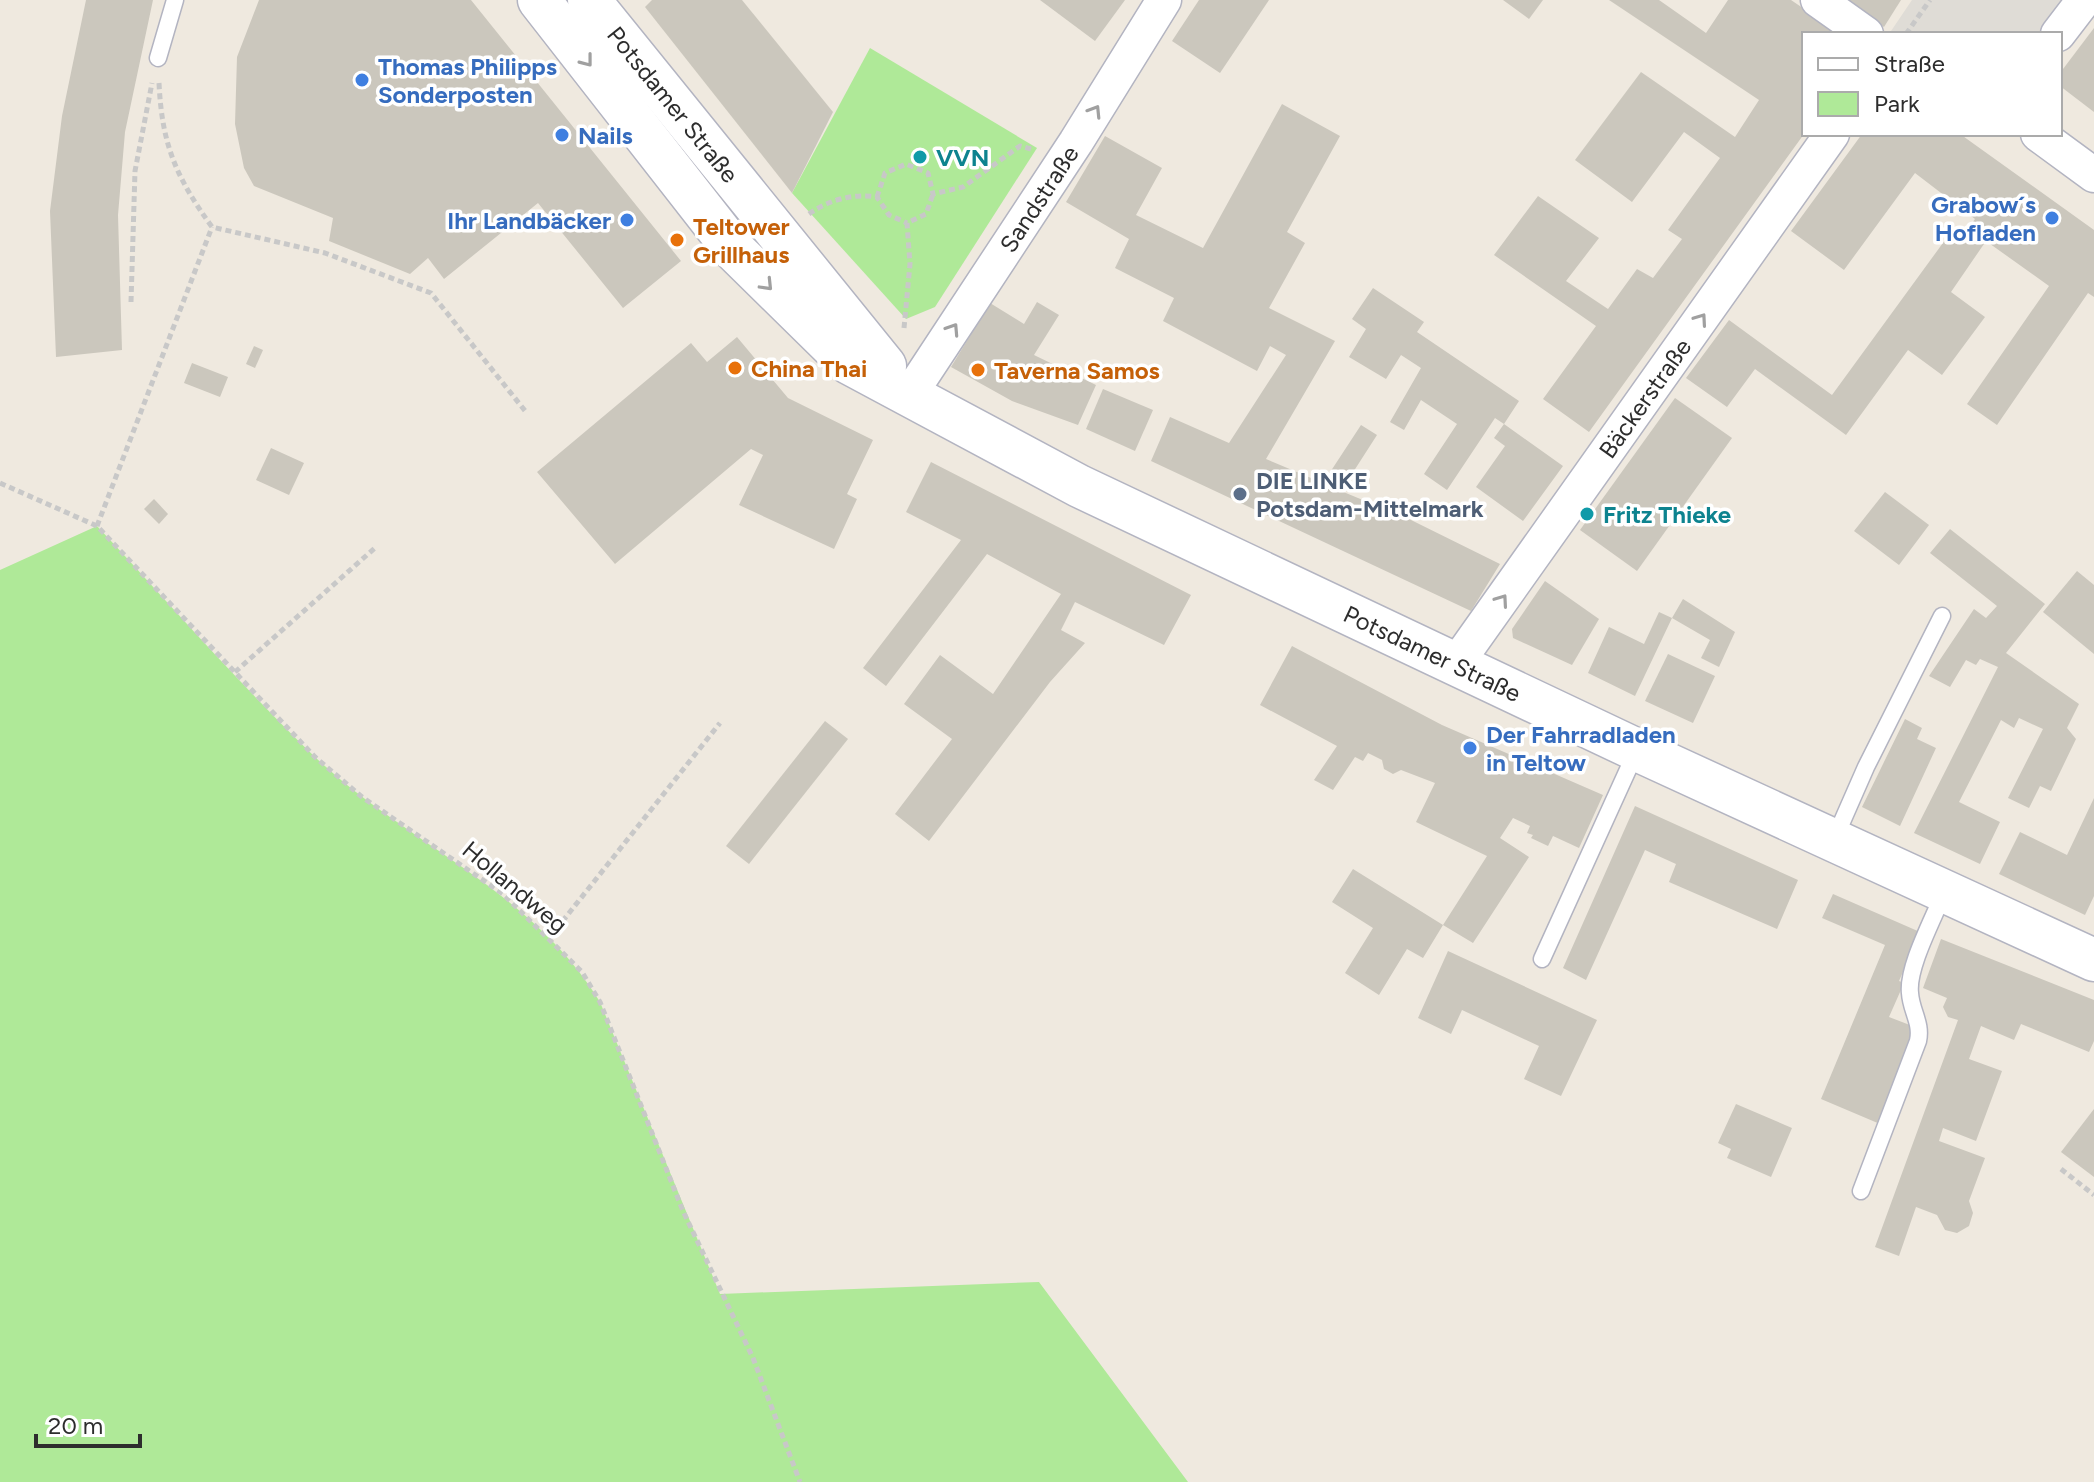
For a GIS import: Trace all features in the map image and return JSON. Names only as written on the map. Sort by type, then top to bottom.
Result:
[{"type":"street","name":"Potsdamer Straße","points":[[539,0],[735,251],[849,363],[1079,486],[1834,842],[2094,960]]},
{"type":"street","name":"Potsdamer Straße","points":[[589,0],[910,394]]},
{"type":"street","name":"Sandstraße","points":[[910,394],[1076,142],[1164,0]]},
{"type":"street","points":[[1818,0],[1863,32]]},
{"type":"street","points":[[2060,32],[2084,0]]},
{"type":"street","name":"Bäckerstraße","points":[[1456,664],[1831,136]]},
{"type":"street","points":[[2041,136],[2094,175]]},
{"type":"lane","points":[[158,58],[175,0]]},
{"type":"lane","points":[[1834,842],[1866,767],[1942,616]]},
{"type":"lane","points":[[1542,959],[1637,750]]},
{"type":"lane","points":[[1861,1191],[1918,1041],[1921,1028],[1909,991],[1944,892]]},
{"type":"path","points":[[1907,32],[1930,0]]},
{"type":"path","points":[[158,58],[161,127],[184,189],[212,227],[325,253],[431,293],[526,412]]},
{"type":"path","points":[[131,302],[135,171],[158,58]]},
{"type":"path","points":[[933,194],[963,187],[1020,146],[1043,154]]},
{"type":"path","points":[[805,217],[823,204],[863,195],[877,197],[889,215],[907,223],[926,214],[933,194],[928,173],[906,164],[885,173],[877,197]]},
{"type":"path","points":[[904,332],[910,264],[907,223]]},
{"type":"path","points":[[97,526],[212,227]]},
{"type":"path","name":"Hollandweg","points":[[0,483],[97,526],[315,757],[362,797],[503,894],[550,937],[582,972],[600,1002],[683,1211],[753,1358],[800,1482]]},
{"type":"path","points":[[235,672],[376,547]]},
{"type":"path","points":[[550,937],[720,723]]},
{"type":"path","points":[[2061,1169],[2094,1195]]},
{"type":"green space","points":[[870,48],[1037,148],[935,307],[906,319],[792,193]]},
{"type":"green space","points":[[97,526],[315,757],[351,788],[504,898],[540,929],[572,963],[600,1002],[720,1294],[1039,1282],[1188,1482],[0,1482],[0,570]]},
{"type":"shaded area","points":[[1912,0],[2094,0],[2094,9],[2062,51],[2062,32],[1890,32]]},
{"type":"building","points":[[86,0],[153,0],[125,132],[118,215],[122,350],[56,357],[50,211],[62,116]]},
{"type":"building","points":[[259,0],[471,0],[681,261],[623,308],[538,203],[444,279],[428,258],[410,274],[329,241],[333,218],[254,186],[244,168],[235,124],[237,57]]},
{"type":"building","points":[[652,0],[742,0],[833,112],[792,193],[645,7]]},
{"type":"building","points":[[1040,0],[1125,0],[1095,41]]},
{"type":"building","points":[[1199,0],[1269,0],[1220,73],[1172,41]]},
{"type":"building","points":[[1503,0],[1543,0],[1529,19]]},
{"type":"building","points":[[1609,0],[1659,0],[1706,33],[1728,0],[1791,0],[1838,32],[1802,32],[1803,136],[1589,432],[1543,399],[1596,326],[1494,255],[1538,196],[1599,238],[1566,281],[1608,309],[1637,269],[1653,278],[1682,239],[1668,230],[1720,158],[1684,132],[1632,202],[1575,160],[1641,72],[1735,137],[1759,100]]},
{"type":"building","points":[[1843,0],[1901,0],[1884,27]]},
{"type":"building","points":[[2094,28],[2094,112],[2062,88],[2062,70]]},
{"type":"building","points":[[1282,104],[1340,136],[1287,232],[1305,243],[1269,308],[1335,341],[1266,459],[1323,483],[1361,425],[1377,435],[1341,491],[1409,519],[1500,564],[1471,611],[1151,461],[1170,417],[1229,443],[1286,355],[1270,346],[1257,371],[1163,321],[1174,298],[1115,268],[1129,239],[1066,202],[1105,136],[1162,168],[1136,215],[1203,248]]},
{"type":"building","points":[[1861,136],[1963,136],[2094,230],[2094,297],[2088,293],[1997,425],[1967,404],[2049,286],[1986,241],[1951,292],[1985,317],[1942,375],[1908,350],[1846,435],[1755,369],[1727,407],[1686,378],[1729,320],[1832,395],[1948,236],[1958,243],[1975,219],[1915,173],[1844,270],[1791,231]]},
{"type":"building","points":[[1373,288],[1424,322],[1417,332],[1519,401],[1504,424],[1495,418],[1447,490],[1424,474],[1457,424],[1421,400],[1404,430],[1390,422],[1421,368],[1401,355],[1386,379],[1349,357],[1366,329],[1352,319]]},
{"type":"building","points":[[1037,302],[1059,315],[1034,355],[1096,385],[1078,425],[1012,401],[951,367],[990,303],[1024,324]]},
{"type":"building","points":[[737,337],[788,398],[873,440],[847,494],[857,499],[834,549],[739,505],[763,455],[751,449],[615,564],[537,472],[691,343],[707,362]]},
{"type":"building","points":[[254,346],[263,350],[255,368],[246,364]]},
{"type":"building","points":[[192,363],[228,377],[220,397],[184,383]]},
{"type":"building","points":[[1103,389],[1153,410],[1135,451],[1086,429]]},
{"type":"building","points":[[1675,398],[1732,438],[1637,571],[1580,530]]},
{"type":"building","points":[[1504,424],[1563,466],[1523,521],[1476,487],[1505,446],[1494,438]]},
{"type":"building","points":[[271,448],[304,463],[289,495],[256,480]]},
{"type":"building","points":[[931,462],[1191,595],[1164,645],[1075,602],[1061,630],[1085,643],[1050,682],[929,841],[895,814],[952,739],[904,704],[940,655],[993,694],[1061,594],[987,554],[886,686],[863,668],[961,540],[906,512]]},
{"type":"building","points":[[1885,492],[1929,525],[1899,565],[1854,531]]},
{"type":"building","points":[[154,499],[168,514],[159,524],[144,509]]},
{"type":"building","points":[[1950,529],[2045,604],[2006,653],[2079,704],[2067,728],[2076,739],[2051,791],[2040,786],[2029,808],[2008,798],[2043,729],[2019,718],[2014,728],[2001,720],[1959,802],[2000,822],[1980,864],[1914,833],[1998,667],[1980,659],[1976,665],[1966,660],[1950,687],[1929,676],[1974,609],[1986,618],[1997,606],[1930,553]]},
{"type":"building","points":[[2077,571],[2094,585],[2094,654],[2043,612]]},
{"type":"building","points":[[1545,581],[1599,619],[1572,665],[1513,638],[1512,629]]},
{"type":"building","points":[[1683,599],[1735,632],[1719,667],[1701,658],[1710,640],[1672,618]]},
{"type":"building","points":[[1659,612],[1672,618],[1635,696],[1588,673],[1609,627],[1644,644]]},
{"type":"building","points":[[1292,646],[1442,725],[1603,795],[1579,848],[1553,836],[1548,846],[1531,838],[1533,835],[1527,833],[1530,826],[1513,818],[1500,838],[1529,857],[1473,943],[1443,925],[1487,856],[1416,822],[1435,783],[1401,770],[1393,774],[1384,769],[1382,760],[1368,753],[1363,761],[1355,757],[1333,790],[1314,780],[1337,746],[1260,705]]},
{"type":"building","points":[[1668,654],[1715,676],[1693,723],[1645,701]]},
{"type":"building","points":[[1905,719],[1922,728],[1917,739],[1936,748],[1900,826],[1862,807]]},
{"type":"building","points":[[825,721],[848,739],[749,864],[726,846]]},
{"type":"building","points":[[2094,798],[2094,896],[2085,915],[1999,874],[2020,832],[2067,855]]},
{"type":"building","points":[[1635,806],[1798,880],[1777,929],[1669,882],[1676,864],[1645,850],[1586,980],[1563,968]]},
{"type":"building","points":[[1353,869],[1443,925],[1423,958],[1407,949],[1379,995],[1345,973],[1373,928],[1332,902]]},
{"type":"building","points":[[1833,894],[1920,932],[1899,981],[1904,983],[1889,1017],[1915,1027],[1897,1071],[1901,1073],[1880,1124],[1821,1099],[1885,945],[1822,918]]},
{"type":"building","points":[[1941,939],[2094,1000],[2094,1041],[2089,1052],[2021,1024],[2014,1040],[1981,1026],[1969,1059],[2002,1071],[1976,1141],[1943,1128],[1939,1141],[1985,1158],[1969,1201],[1973,1213],[1969,1226],[1957,1233],[1945,1230],[1937,1215],[1916,1207],[1899,1256],[1875,1247],[1958,1020],[1948,1017],[1943,1007],[1947,998],[1923,988]]},
{"type":"building","points":[[1448,951],[1597,1020],[1561,1096],[1524,1079],[1539,1046],[1462,1010],[1451,1034],[1418,1018]]},
{"type":"building","points":[[1736,1104],[1792,1128],[1771,1177],[1727,1158],[1731,1149],[1718,1143]]},
{"type":"building","points":[[2094,1109],[2094,1177],[2061,1152]]},
{"type":"place","name":"Thomas Philipps Sonderposten","points":[[362,80]]},
{"type":"place","name":"Nails","points":[[562,135]]},
{"type":"place","name":"VVN","points":[[920,157]]},
{"type":"place","name":"Grabow´s Hofladen","points":[[2052,218]]},
{"type":"place","name":"Ihr Landbäcker","points":[[627,220]]},
{"type":"place","name":"Teltower Grillhaus","points":[[677,240]]},
{"type":"place","name":"China Thai","points":[[735,368]]},
{"type":"place","name":"Taverna Samos","points":[[978,370]]},
{"type":"place","name":"DIE LINKE Potsdam-Mittelmark","points":[[1240,494]]},
{"type":"place","name":"Fritz Thieke","points":[[1587,514]]},
{"type":"place","name":"Der Fahrradladen in Teltow","points":[[1470,748]]}]
